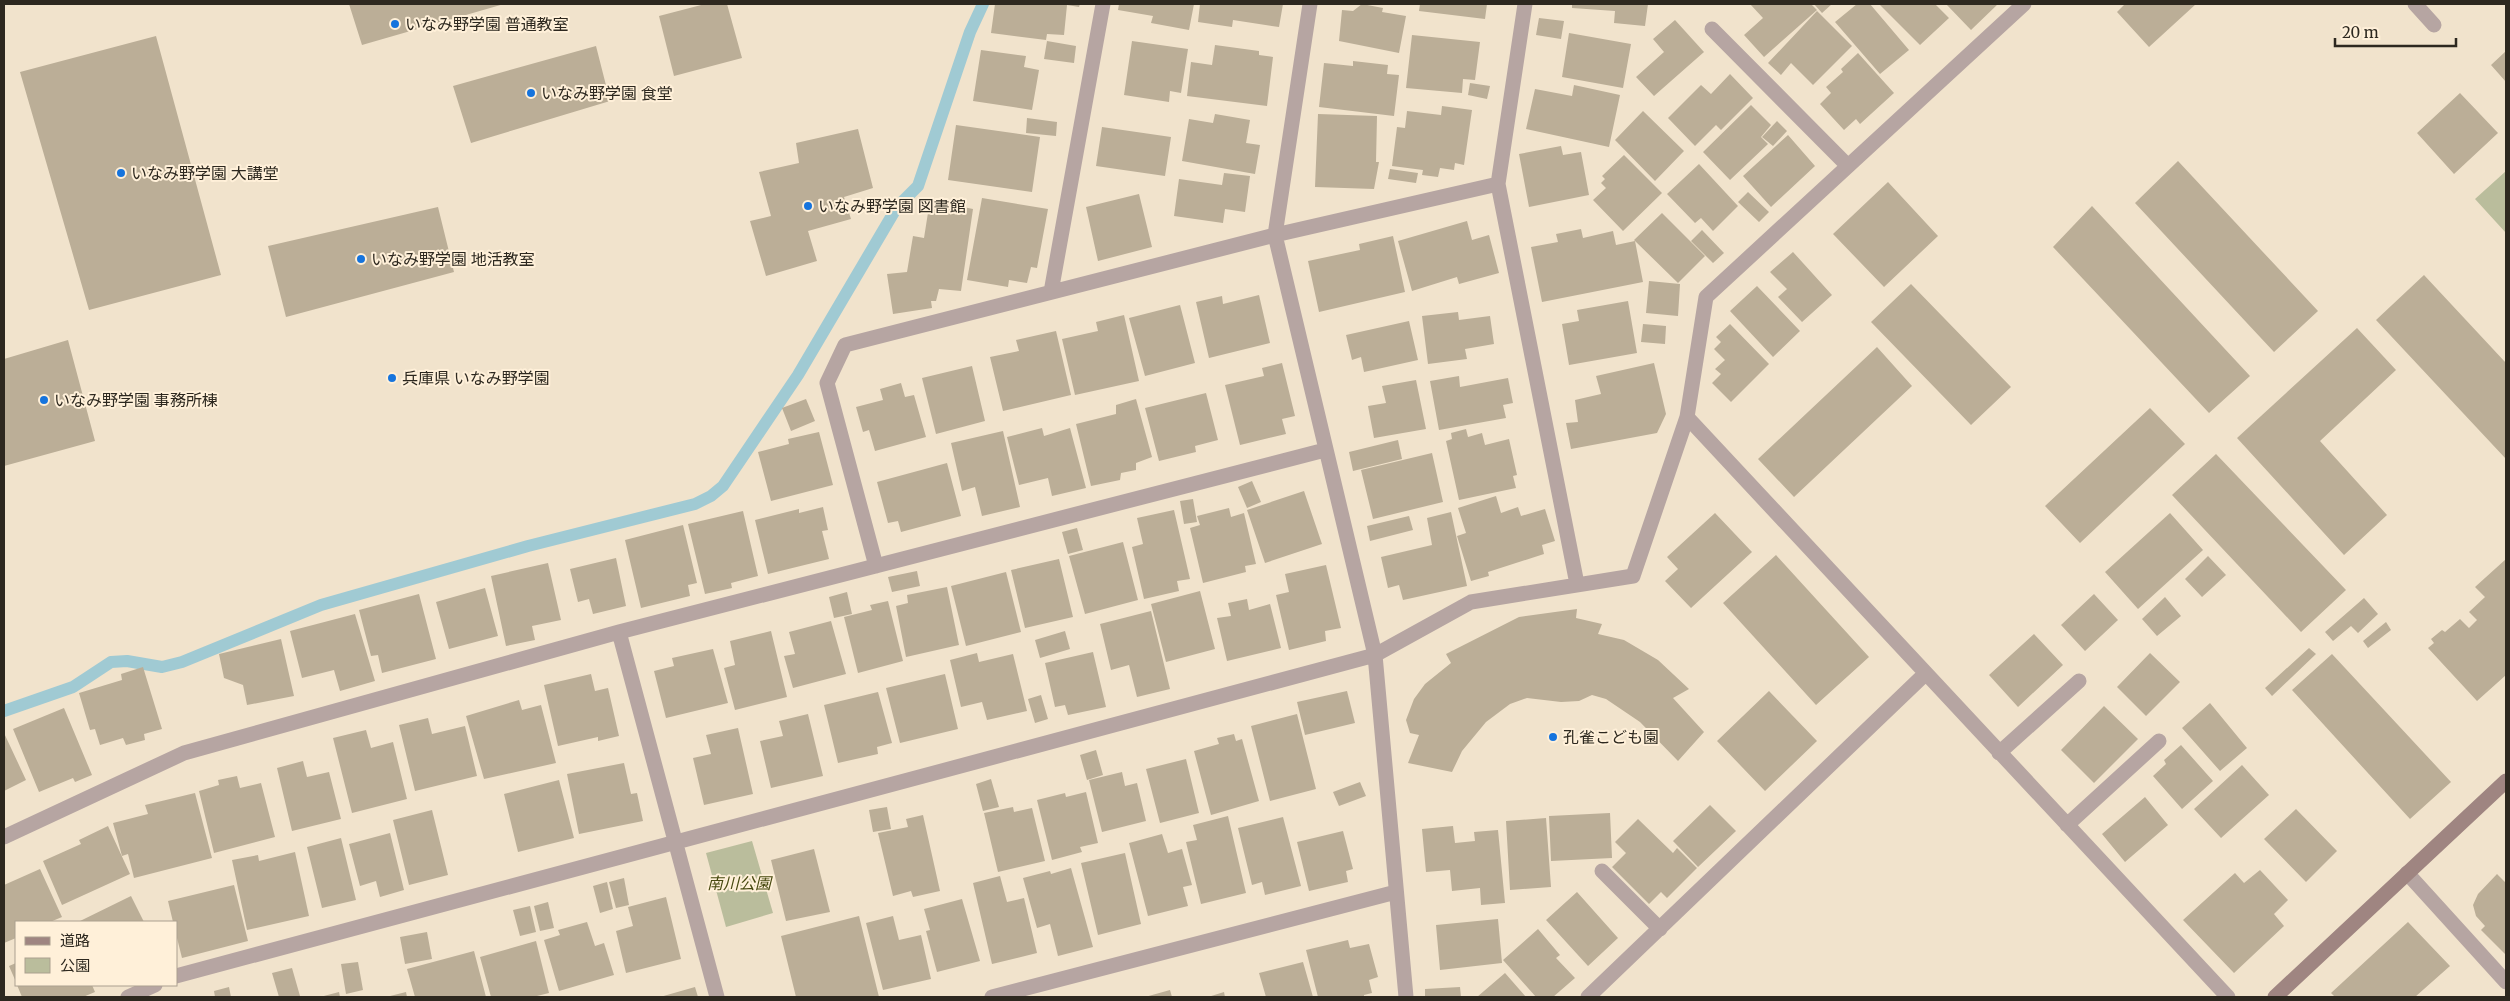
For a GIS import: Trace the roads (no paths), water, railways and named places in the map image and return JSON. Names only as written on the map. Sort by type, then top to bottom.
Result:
[{"type":"street","points":[[1051,292],[1103,4]]},
{"type":"street","points":[[1310,4],[1275,235],[1375,655],[1406,997]]},
{"type":"street","points":[[1525,4],[1498,184],[1577,584]]},
{"type":"street","points":[[178,975],[1375,655],[1471,602],[1633,576],[1687,417],[1706,297],[1847,165],[2024,4]]},
{"type":"street","points":[[2415,4],[2434,25]]},
{"type":"street","points":[[1712,29],[1847,165]]},
{"type":"street","points":[[876,566],[827,383],[845,345],[1275,235],[1498,184]]},
{"type":"street","points":[[1687,417],[2228,997]]},
{"type":"street","points":[[4,837],[184,753],[619,632],[1325,450]]},
{"type":"street","points":[[619,632],[717,997]]},
{"type":"street","points":[[1588,997],[1925,674]]},
{"type":"street","points":[[2000,753],[2079,681]]},
{"type":"street","points":[[2067,825],[2159,741]]},
{"type":"street","points":[[2275,997],[2506,781]]},
{"type":"street","points":[[1602,871],[1660,929]]},
{"type":"street","points":[[2407,873],[2506,982]]},
{"type":"street","points":[[992,997],[1396,892]]},
{"type":"street","points":[[128,997],[153,986]]},
{"type":"waterway","points":[[4,711],[73,687],[111,662],[127,661],[162,667],[182,662],[321,605],[528,546],[695,504],[711,496],[723,486],[798,375],[897,207],[918,186],[970,32],[983,4]]},
{"type":"place","name":"いなみ野学園 普通教室","points":[[395,24]]},
{"type":"place","name":"いなみ野学園 食堂","points":[[531,93]]},
{"type":"place","name":"いなみ野学園 大講堂","points":[[121,173]]},
{"type":"place","name":"いなみ野学園 図書館","points":[[808,206]]},
{"type":"place","name":"いなみ野学園 地活教室","points":[[361,259]]},
{"type":"place","name":"兵庫県 いなみ野学園","points":[[392,378]]},
{"type":"place","name":"いなみ野学園 事務所棟","points":[[44,400]]},
{"type":"place","name":"孔雀こども園","points":[[1553,737]]},
{"type":"park label","name":"南川公園","points":[[739,883]]}]
